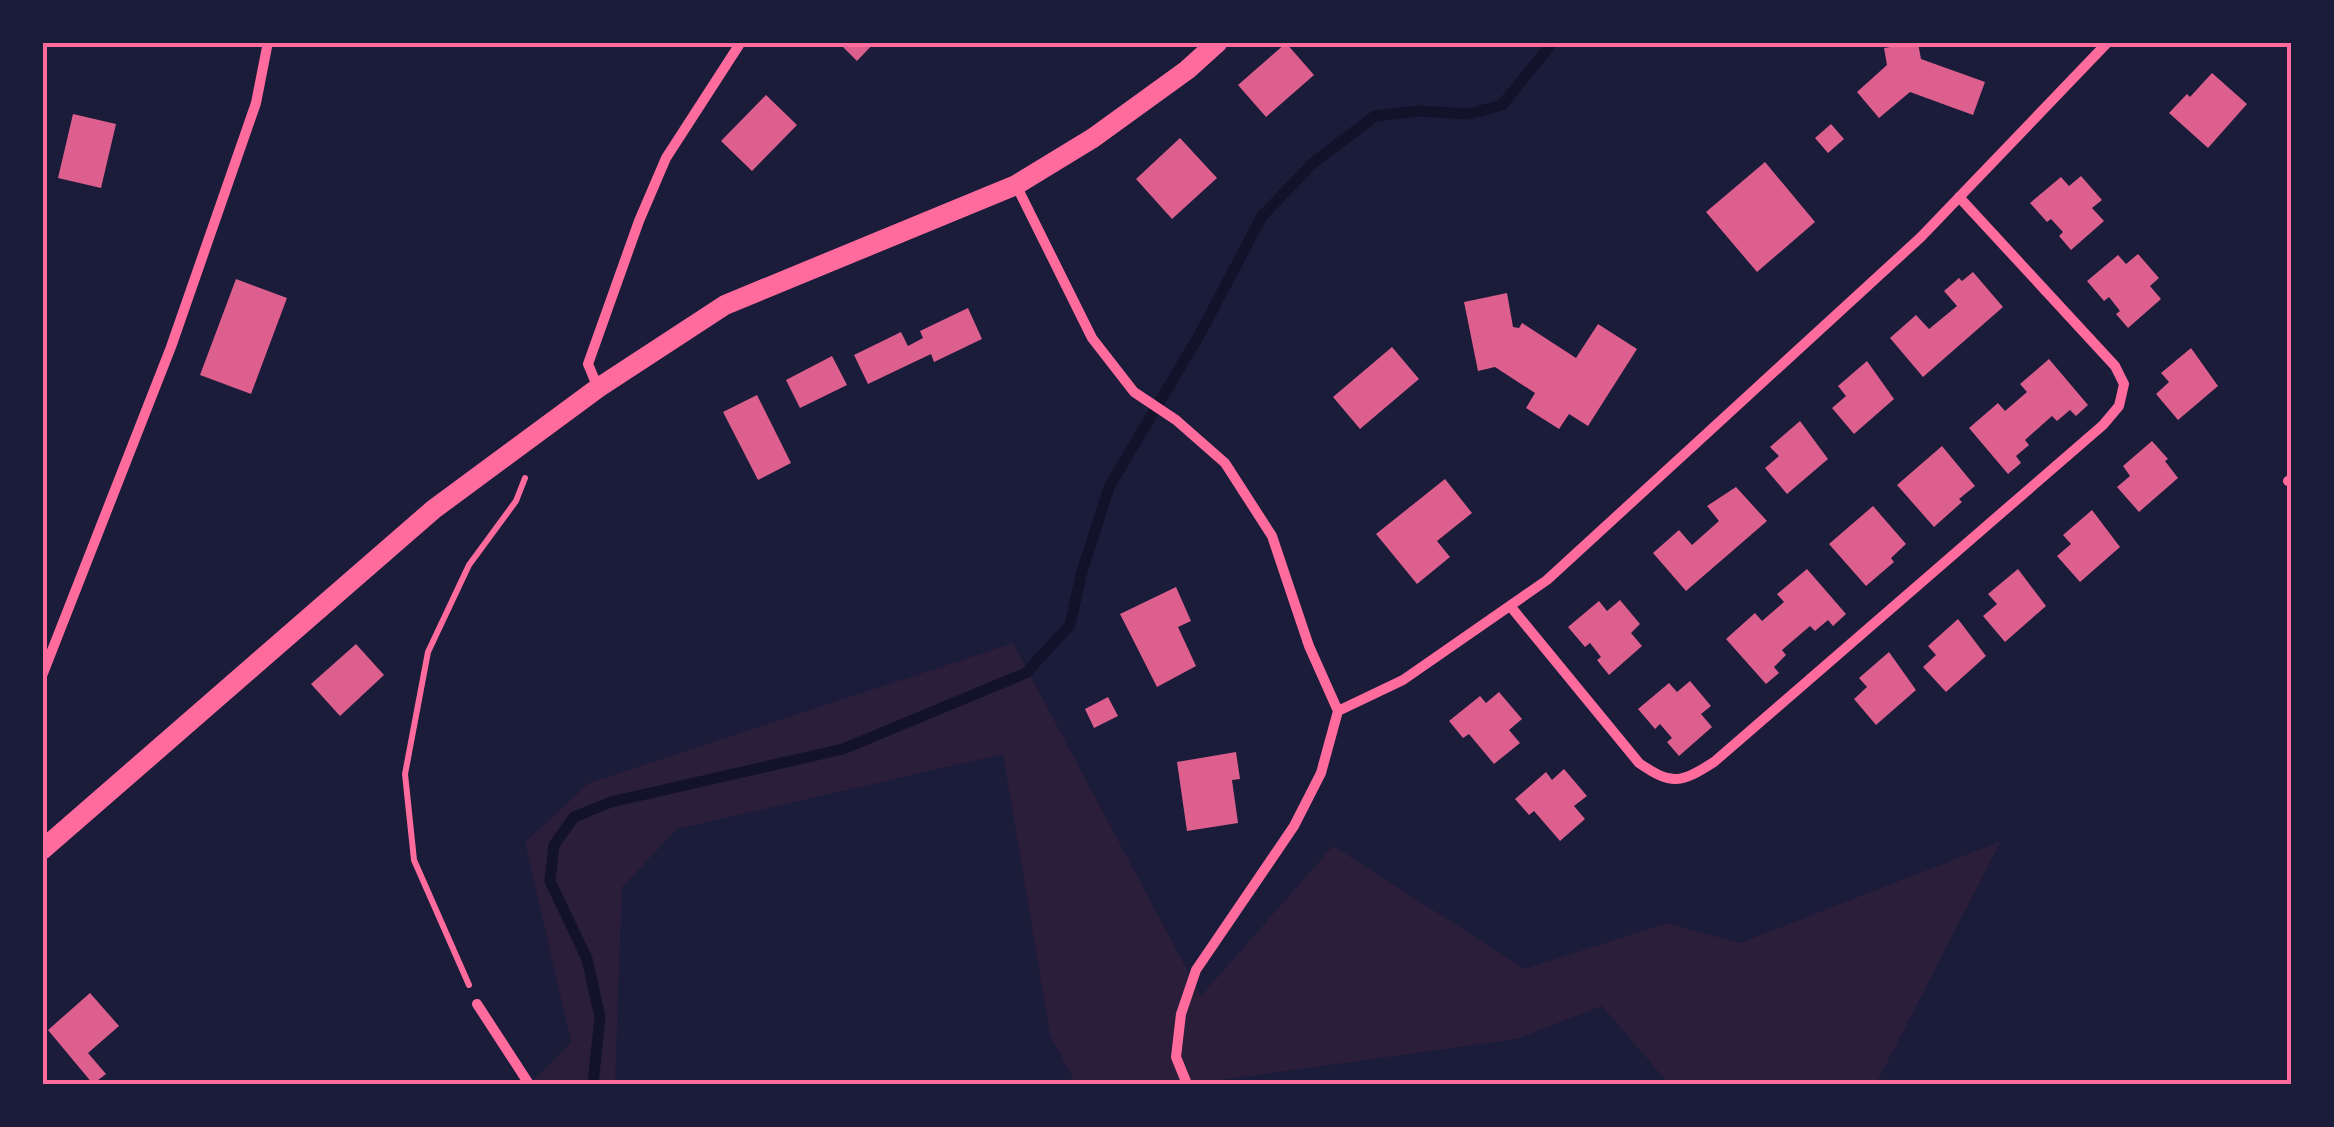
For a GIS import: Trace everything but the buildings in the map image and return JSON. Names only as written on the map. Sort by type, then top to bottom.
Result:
[{"type":"main road","points":[[42,850],[434,509],[598,388],[725,305],[1016,185],[1093,138],[1188,70],[1218,42]]},
{"type":"street","points":[[42,676],[172,347],[256,103],[268,42]]},
{"type":"street","points":[[598,388],[588,364],[639,221],[666,158],[740,42]]},
{"type":"street","points":[[1338,712],[1404,680],[1547,580],[1921,236],[2108,42]]},
{"type":"street","points":[[1016,185],[1092,338],[1134,392],[1176,420],[1225,463],[1272,536],[1309,646],[1338,712],[1321,772],[1294,826],[1196,970],[1181,1014],[1176,1057],[1188,1084]]},
{"type":"street","points":[[1511,606],[1639,764],[1661,779],[1686,780],[1714,762],[2103,425],[2119,406],[2124,384],[2115,366],[1959,197]]},
{"type":"street","points":[[478,1004],[529,1084]]},
{"type":"path","points":[[478,1004],[414,860],[405,774],[428,652],[468,566],[516,501],[525,479],[524,443]]},
{"type":"shaded area","points":[[1013,643],[1201,996],[1333,846],[1525,969],[1667,923],[1740,943],[2001,841],[1876,1084],[1669,1084],[1602,1006],[1517,1039],[1192,1084],[1076,1084],[1050,1035],[1003,754],[677,829],[622,887],[615,1084],[530,1084],[571,1042],[525,842],[589,783]]},
{"type":"waterway","points":[[593,1084],[600,1017],[587,959],[550,881],[554,845],[574,817],[611,802],[843,749],[1026,673],[1070,625],[1109,487],[1201,332],[1262,216],[1314,162],[1375,116],[1418,111],[1469,114],[1502,105],[1553,42]]}]
